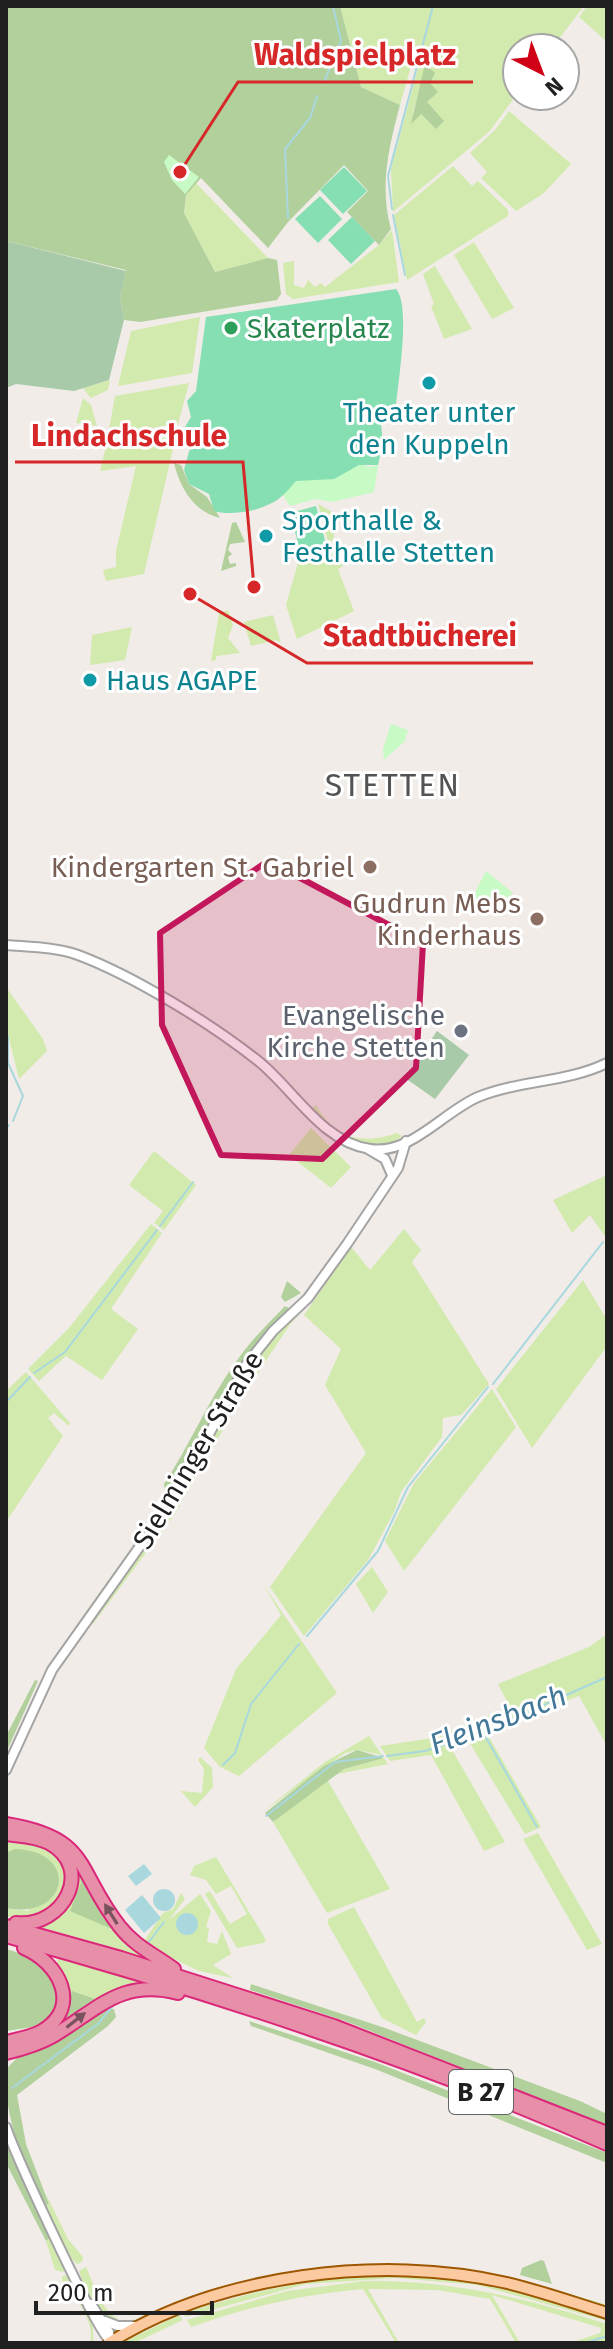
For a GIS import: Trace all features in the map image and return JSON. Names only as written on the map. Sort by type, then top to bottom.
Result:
[{"type":"highway","points":[[7,1832],[40,1830],[70,1848],[86,1867],[124,1932],[182,1976]]},
{"type":"highway","points":[[6,1925],[32,1923],[49,1917],[63,1905],[71,1884],[66,1860],[55,1847],[40,1839],[7,1832]]},
{"type":"highway","name":"B 27","points":[[6,1925],[182,1976],[410,2054],[607,2133]]},
{"type":"highway","points":[[6,1939],[48,1961],[61,1979],[63,1994],[59,2013],[46,2028],[7,2051]]},
{"type":"highway","name":"B 27","points":[[6,1939],[210,1996],[414,2066],[607,2144]]},
{"type":"highway","points":[[7,2051],[48,2039],[96,2005],[123,1994],[164,1990],[210,1996]]},
{"type":"main road","points":[[110,2342],[139,2326],[243,2290],[308,2276],[381,2270],[506,2283],[607,2313]]},
{"type":"street","points":[[6,945],[77,955],[162,999],[256,1059],[329,1130],[385,1159],[392,1175]]},
{"type":"street","points":[[367,1148],[387,1148],[406,1141],[478,1097],[569,1077],[607,1063]]},
{"type":"street","name":"Sielminger Straße","points":[[6,1770],[52,1670],[177,1494],[246,1365],[273,1331],[308,1298],[404,1156],[406,1141]]},
{"type":"street","points":[[6,2127],[23,2172],[110,2342]]},
{"type":"street","points":[[99,2322],[139,2326]]},
{"type":"street","points":[[96,2343],[99,2322]]},
{"type":"highlighted area","points":[[268,861],[423,943],[416,1068],[322,1159],[221,1155],[162,1025],[160,933]]},
{"type":"green space","points":[[6,6],[340,6],[361,87],[400,105],[389,151],[386,182],[391,229],[379,245],[347,212],[368,191],[344,165],[288,222],[268,248],[201,178],[186,195],[184,213],[215,272],[268,258],[277,260],[281,294],[277,300],[140,322],[124,320],[120,298],[126,270],[6,241]]},
{"type":"green space","points":[[340,6],[584,6],[564,32],[501,32],[501,112],[504,112],[490,131],[393,212],[391,169],[423,49],[417,45],[400,105],[361,87]],"holes":[[[426,64],[430,83],[427,102],[436,129],[421,114],[413,113]]]},
{"type":"green space","points":[[587,6],[607,6],[607,42],[579,17]]},
{"type":"green space","points":[[425,64],[435,73],[430,83],[438,92],[427,102],[444,121],[436,129],[421,114],[411,124]]},
{"type":"green space","points":[[510,112],[571,164],[544,193],[516,211],[481,178],[487,172],[470,153]]},
{"type":"green space","points":[[169,155],[199,177],[185,194],[172,180],[164,162]]},
{"type":"green space","points":[[453,166],[472,186],[478,181],[508,210],[508,216],[407,280],[394,215]]},
{"type":"green space","points":[[344,167],[367,191],[343,214],[320,190]]},
{"type":"green space","points":[[196,183],[268,258],[215,272],[184,213],[186,195]]},
{"type":"green space","points":[[320,196],[342,219],[318,243],[295,219]]},
{"type":"green space","points":[[352,217],[375,241],[351,264],[328,240]]},
{"type":"green space","points":[[392,230],[399,282],[293,299],[286,294],[283,263],[294,261],[294,285],[304,288],[308,280],[315,287],[321,283],[325,287],[379,245]]},
{"type":"green space","points":[[6,241],[126,271],[120,298],[124,320],[109,380],[74,391],[16,384],[6,388]]},
{"type":"green space","points":[[474,242],[514,308],[492,319],[454,255]]},
{"type":"green space","points":[[435,266],[472,329],[444,339],[423,274]]},
{"type":"green space","points":[[396,289],[403,311],[401,363],[396,406],[379,406],[383,443],[378,465],[359,465],[334,479],[296,481],[277,500],[260,508],[231,513],[214,511],[209,494],[189,484],[184,470],[192,441],[185,427],[191,417],[187,401],[196,391],[206,317]]},
{"type":"green space","points":[[200,317],[192,373],[118,386],[131,331]]},
{"type":"green space","points":[[110,380],[108,390],[91,398],[83,388]]},
{"type":"green space","points":[[189,383],[178,424],[108,435],[115,396]]},
{"type":"green space","points":[[83,398],[91,405],[97,426],[76,423]]},
{"type":"green space","points":[[176,436],[144,574],[106,581],[103,570],[116,567],[116,551],[136,466],[100,471],[106,446]]},
{"type":"green space","points":[[355,462],[369,467],[378,465],[374,492],[332,502],[315,499],[290,506],[281,492],[297,480]]},
{"type":"green space","points":[[174,463],[181,465],[189,484],[207,497],[220,518],[203,510],[190,498]]},
{"type":"green space","points":[[318,504],[332,512],[334,537],[329,545]]},
{"type":"green space","points":[[316,506],[327,548],[301,554],[290,513]]},
{"type":"green space","points":[[236,522],[245,542],[230,544],[228,550],[232,554],[228,557],[230,564],[236,563],[236,566],[221,571],[232,523]]},
{"type":"green space","points":[[327,551],[339,558],[343,566],[338,569],[354,611],[297,639],[286,605],[299,559]]},
{"type":"green space","points":[[228,610],[233,625],[228,638],[240,653],[216,656],[216,660],[211,661],[219,613]]},
{"type":"green space","points":[[273,615],[281,643],[276,640],[251,646],[244,622]]},
{"type":"green space","points":[[132,627],[125,660],[90,665],[92,635]]},
{"type":"green space","points":[[391,724],[408,730],[405,741],[384,760],[383,749]]},
{"type":"green space","points":[[486,871],[513,893],[493,909],[472,898]]},
{"type":"green space","points":[[6,987],[43,1039],[47,1051],[19,1079],[6,1026]]},
{"type":"green space","points":[[437,1031],[469,1055],[435,1099],[405,1078]]},
{"type":"green space","points":[[316,1105],[332,1125],[350,1136],[372,1138],[397,1133],[402,1136],[391,1143],[379,1145],[354,1140],[342,1133],[311,1109]]},
{"type":"green space","points":[[311,1128],[351,1167],[331,1188],[289,1155]]},
{"type":"green space","points":[[154,1151],[196,1185],[164,1230],[154,1223],[163,1211],[129,1185]]},
{"type":"green space","points":[[607,1175],[607,1239],[590,1215],[572,1233],[553,1200]]},
{"type":"green space","points":[[151,1224],[162,1233],[111,1309],[138,1329],[102,1380],[66,1356],[39,1381],[28,1369],[69,1328]]},
{"type":"green space","points":[[404,1229],[421,1250],[412,1262],[489,1384],[461,1415],[443,1418],[442,1437],[401,1492],[394,1512],[368,1560],[304,1636],[270,1587],[366,1453],[325,1385],[341,1349],[304,1315],[351,1247],[370,1270]]},
{"type":"green space","points":[[583,1280],[607,1320],[607,1346],[532,1448],[496,1389]]},
{"type":"green space","points":[[287,1281],[301,1293],[285,1302],[281,1297]]},
{"type":"green space","points":[[310,1304],[291,1323],[257,1374],[250,1376],[248,1371],[265,1346]]},
{"type":"green space","points":[[285,1306],[293,1310],[283,1319],[206,1427],[166,1498],[164,1484],[226,1377],[247,1347]]},
{"type":"green space","points":[[26,1372],[70,1423],[69,1426],[54,1413],[48,1418],[63,1436],[6,1522],[6,1391]]},
{"type":"green space","points":[[242,1384],[247,1391],[233,1405],[236,1407],[174,1515],[93,1624],[91,1622],[174,1506]]},
{"type":"green space","points":[[492,1389],[516,1427],[404,1571],[385,1541],[414,1483]]},
{"type":"green space","points":[[215,1415],[175,1491],[72,1631],[172,1491]]},
{"type":"green space","points":[[372,1567],[388,1592],[373,1613],[356,1584]]},
{"type":"green space","points":[[263,1584],[337,1693],[239,1776],[220,1767],[204,1748],[236,1669],[281,1615]]},
{"type":"green space","points":[[607,1634],[607,1746],[579,1696],[486,1732],[541,1827],[525,1834],[468,1740],[451,1748],[505,1842],[484,1851],[431,1755],[390,1761],[380,1746],[433,1738],[510,1707],[498,1684],[589,1647]]},
{"type":"green space","points":[[35,1680],[38,1681],[6,1753],[6,1736]]},
{"type":"green space","points":[[369,1736],[382,1755],[357,1750],[345,1753],[264,1811],[325,1762]]},
{"type":"green space","points":[[357,1750],[384,1758],[344,1769],[273,1822],[265,1813],[324,1766]]},
{"type":"green space","points":[[200,1757],[212,1768],[213,1787],[195,1807],[181,1791],[202,1793],[204,1769],[198,1760]]},
{"type":"green space","points":[[384,1758],[388,1764],[338,1774],[344,1769]]},
{"type":"green space","points":[[327,1779],[390,1889],[327,1913],[273,1822]]},
{"type":"green space","points":[[538,1833],[602,1944],[587,1950],[523,1839]]},
{"type":"green space","points":[[6,1841],[40,1842],[65,1862],[69,1886],[50,1915],[6,1917],[6,1908],[29,1911],[6,1853]]},
{"type":"green space","points":[[61,1843],[151,1960],[37,1926],[53,1919],[67,1906],[69,1858]]},
{"type":"green space","points":[[15,1849],[36,1853],[50,1861],[57,1872],[58,1884],[54,1895],[43,1904],[27,1909],[6,1908],[6,1853]]},
{"type":"green space","points":[[216,1857],[266,1940],[263,1943],[237,1948],[205,1894],[210,1891],[230,1924],[247,1914],[231,1886],[216,1894],[206,1880],[190,1875],[194,1866]]},
{"type":"green space","points":[[77,1866],[114,1926],[112,1929],[70,1911],[81,1883]]},
{"type":"green space","points":[[181,1893],[185,1899],[169,1920],[200,1894],[211,1911],[206,1927],[209,1928],[207,1942],[217,1944],[222,1931],[231,1954],[213,1965],[233,1978],[199,1971],[149,1947],[144,1941],[163,1913],[173,1909]]},
{"type":"green space","points":[[354,1907],[417,2022],[424,2018],[426,2022],[416,2035],[382,2018],[328,1924],[328,1919]]},
{"type":"green space","points":[[6,1949],[35,1961],[54,1983],[59,2004],[40,2026],[6,2031]]},
{"type":"green space","points":[[58,1958],[150,1985],[97,2000],[42,2035],[67,1988]]},
{"type":"green space","points":[[251,1984],[385,2028],[580,2101],[607,2114],[607,2126],[345,2021],[250,1990]]},
{"type":"green space","points":[[72,1991],[95,1999],[60,2023]]},
{"type":"green space","points":[[114,2009],[116,2017],[108,2026],[17,2095],[26,2144],[49,2204],[44,2206],[22,2157],[11,2122],[7,2068],[19,2056],[63,2038],[101,2010]]},
{"type":"green space","points":[[249,2021],[375,2062],[607,2153],[607,2163],[375,2069],[251,2026]]},
{"type":"green space","points":[[6,2143],[50,2238],[46,2241],[6,2163]]},
{"type":"green space","points":[[29,2194],[67,2269],[63,2272],[55,2270],[46,2241],[50,2238]]},
{"type":"green space","points":[[46,2194],[68,2239],[83,2257],[82,2262],[77,2264],[72,2259],[44,2206],[49,2204]]},
{"type":"green space","points":[[541,2260],[552,2284],[520,2275],[522,2268]]},
{"type":"green space","points":[[358,2264],[422,2265],[484,2274],[576,2296],[607,2305],[607,2309],[536,2287],[391,2267],[208,2294],[120,2324],[227,2285]]},
{"type":"green space","points":[[86,2267],[98,2296],[118,2319],[117,2323],[104,2315],[89,2294],[79,2271]]},
{"type":"green space","points":[[396,2274],[450,2280],[503,2289],[607,2316],[607,2321],[478,2285],[396,2278],[306,2284],[185,2317],[185,2313],[263,2291],[315,2281]]},
{"type":"green space","points":[[68,2275],[93,2326],[93,2343],[90,2343],[90,2327],[83,2310],[62,2281],[62,2276]]},
{"type":"green space","points":[[365,2281],[458,2287],[547,2306],[607,2324],[607,2343],[570,2343],[600,2333],[601,2328],[492,2295],[520,2343],[516,2343],[490,2299],[437,2290],[368,2289],[399,2343],[396,2343],[363,2289],[276,2302],[191,2327],[187,2320],[287,2291]]},
{"type":"green space","points":[[179,2315],[183,2320],[134,2343],[125,2341]]},
{"type":"water","points":[[144,1864],[152,1874],[136,1886],[128,1876]]},
{"type":"water","points":[[160,1889],[168,1889],[175,1900],[168,1911],[160,1911],[153,1904],[153,1896]]},
{"type":"water","points":[[142,1895],[161,1918],[144,1933],[125,1910]]},
{"type":"water","points":[[183,1913],[191,1913],[198,1924],[191,1935],[183,1935],[176,1928],[176,1920]]},
{"type":"waterway","points":[[324,82],[341,41],[333,6]]},
{"type":"waterway","points":[[392,209],[388,176],[433,6]]},
{"type":"waterway","points":[[288,218],[285,149],[310,118],[317,96]]},
{"type":"waterway","points":[[393,215],[405,275]]},
{"type":"waterway","points":[[8,1037],[8,1063],[23,1096],[13,1121]]},
{"type":"waterway","points":[[6,1129],[9,1125]]},
{"type":"waterway","points":[[160,1226],[193,1182]]},
{"type":"waterway","points":[[34,1373],[65,1352],[157,1230]]},
{"type":"waterway","points":[[493,1384],[603,1242]]},
{"type":"waterway","points":[[6,1402],[30,1377]]},
{"type":"waterway","points":[[307,1636],[378,1551],[408,1487],[488,1387]]},
{"type":"waterway","points":[[223,1765],[235,1753],[251,1704],[299,1644]]},
{"type":"waterway","name":"Fleinsbach","points":[[387,1756],[425,1751],[483,1732],[607,1677]]},
{"type":"waterway","points":[[484,1734],[537,1827]]},
{"type":"waterway","name":"Fleinsbach","points":[[266,1816],[335,1762],[383,1756]]},
{"type":"waterway","name":"Fleinsbach","points":[[148,1943],[164,1922]]},
{"type":"waterway","name":"Fleinsbach","points":[[12,2088],[99,2023],[112,2007]]},
{"type":"waterway","points":[[585,2343],[607,2336]]},
{"type":"place","name":"Waldspielplatz","points":[[180,172]]},
{"type":"place","name":"Skaterplatz","points":[[231,328]]},
{"type":"place","name":"Theater unter den Kuppeln","points":[[429,383]]},
{"type":"place","name":"Sporthalle & Festhalle Stetten","points":[[266,536]]},
{"type":"place","name":"Lindachschule","points":[[254,587]]},
{"type":"place","name":"Stadtbücherei","points":[[190,594]]},
{"type":"place","name":"Haus AGAPE","points":[[90,680]]},
{"type":"place","name":"Kindergarten St. Gabriel","points":[[370,867]]},
{"type":"place","name":"Gudrun Mebs Kinderhaus","points":[[537,919]]},
{"type":"place","name":"Evangelische Kirche Stetten","points":[[461,1031]]},
{"type":"district","name":"STETTEN","points":[[393,785]]}]
